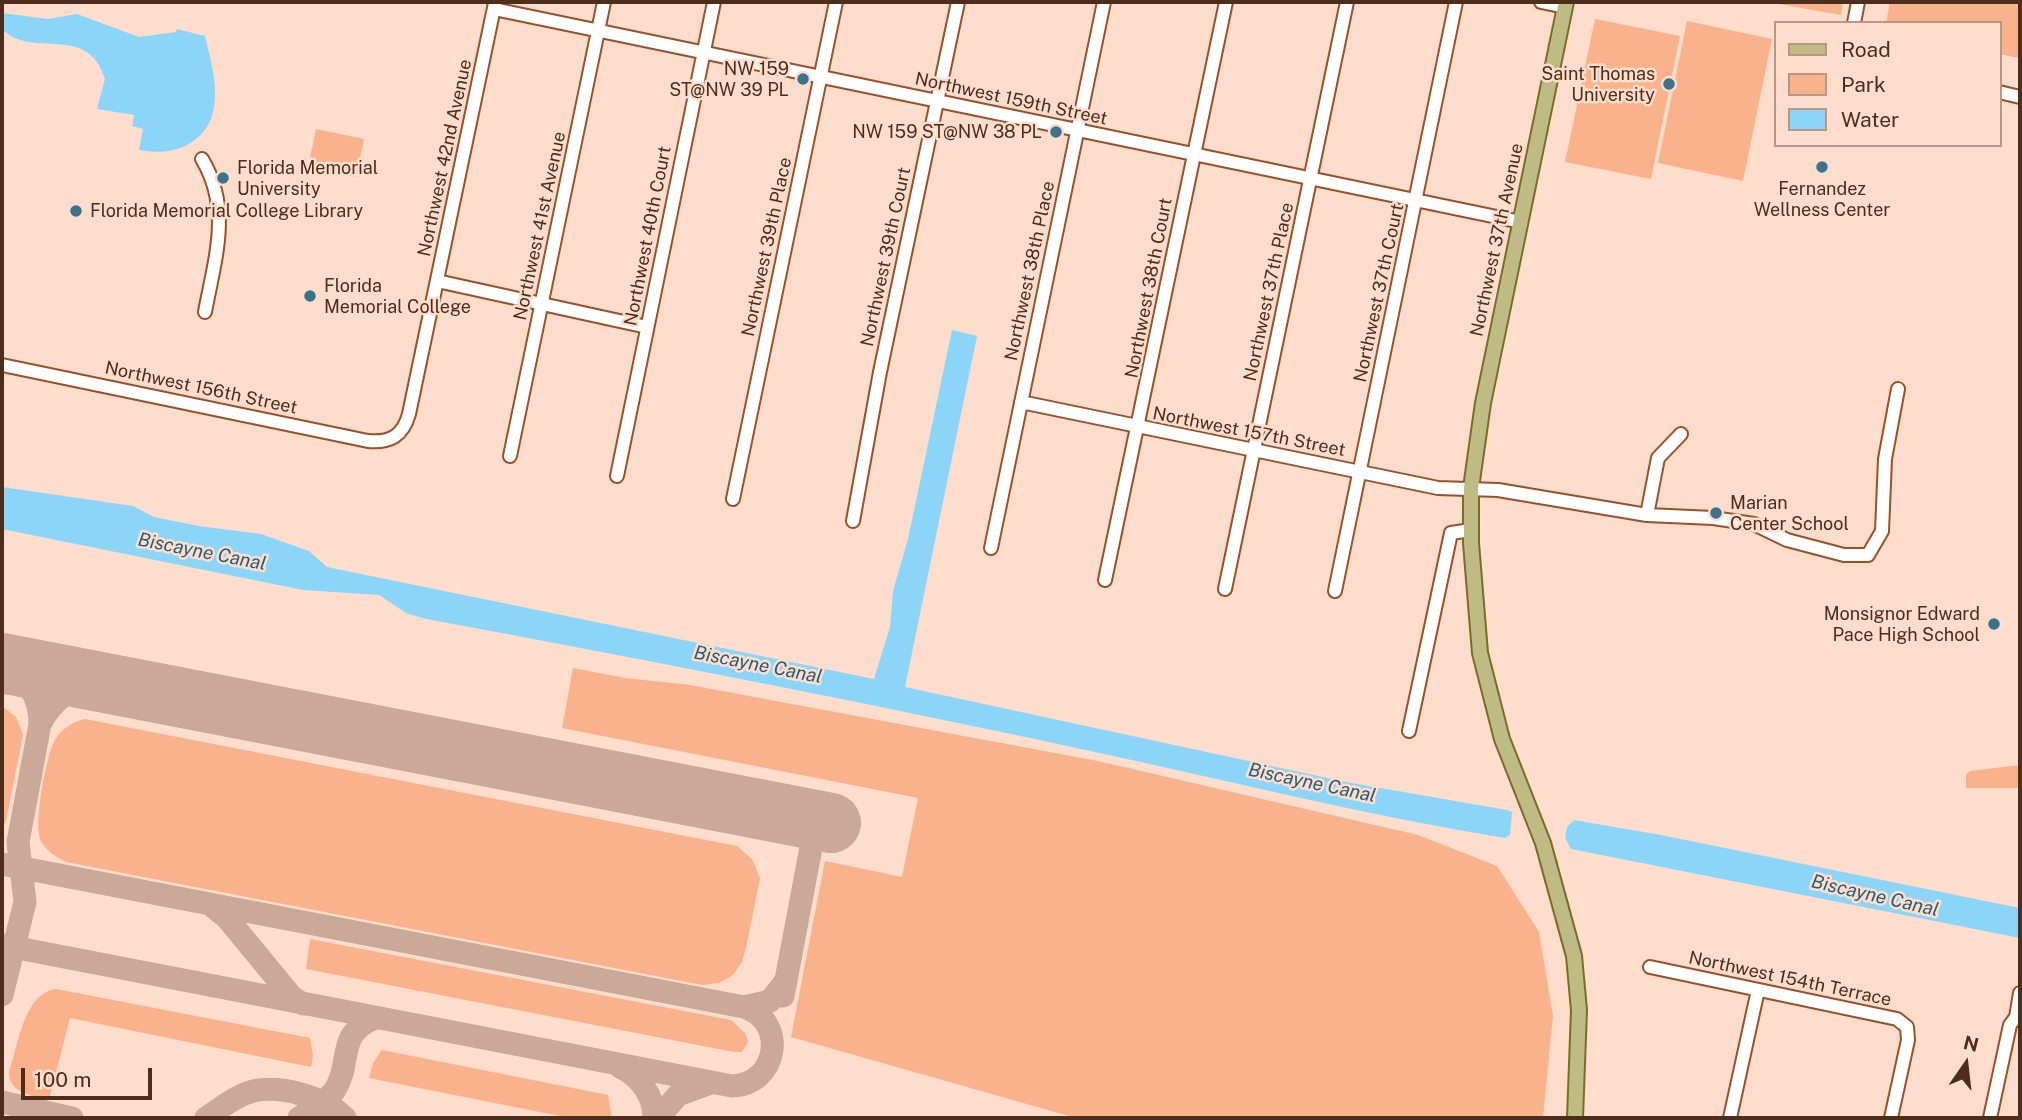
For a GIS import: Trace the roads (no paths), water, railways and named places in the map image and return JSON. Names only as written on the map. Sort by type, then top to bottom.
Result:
[{"type":"main road","name":"Northwest 37th Avenue","points":[[1566,4],[1483,403],[1471,488],[1471,530],[1480,653],[1502,738],[1543,843],[1574,956],[1579,1010],[1576,1118]]},
{"type":"street","name":"Northwest 41st Avenue","points":[[510,456],[604,2]]},
{"type":"street","name":"Northwest 40th Court","points":[[617,476],[714,2]]},
{"type":"street","name":"Northwest 39th Place","points":[[733,499],[836,2]]},
{"type":"street","name":"Northwest 39th Court","points":[[853,520],[880,372],[958,2]]},
{"type":"street","name":"Northwest 38th Place","points":[[991,548],[1104,2]]},
{"type":"street","name":"Northwest 38th Court","points":[[1105,580],[1226,2]]},
{"type":"street","name":"Northwest 37th Place","points":[[1225,589],[1347,2]]},
{"type":"street","name":"Northwest 37th Court","points":[[1335,592],[1456,2]]},
{"type":"street","points":[[1541,2],[1566,4]]},
{"type":"street","points":[[1854,21],[1858,2]]},
{"type":"street","name":"Northwest 159th Street","points":[[494,6],[820,77],[1521,222]]},
{"type":"street","name":"Northwest 42nd Avenue","points":[[393,439],[402,431],[408,419],[494,6]]},
{"type":"street","points":[[2001,92],[2020,97]]},
{"type":"street","points":[[201,159],[212,177],[220,206],[221,228],[205,312]]},
{"type":"street","points":[[437,281],[647,327]]},
{"type":"street","name":"Northwest 156th Street","points":[[2,365],[368,441],[393,439]]},
{"type":"street","name":"Northwest 157th Street","points":[[1021,402],[1438,488],[1498,489],[1647,515],[1713,518],[1754,524],[1787,540],[1844,555],[1868,555],[1882,531],[1885,460],[1898,389]]},
{"type":"street","points":[[1647,515],[1658,458],[1681,434]]},
{"type":"street","points":[[1409,731],[1451,533],[1471,530]]},
{"type":"street","name":"Northwest 154th Terrace","points":[[1650,967],[1897,1019],[1907,1027],[1908,1040],[1891,1118]]},
{"type":"street","points":[[1730,1118],[1758,990]]},
{"type":"street","points":[[1990,1118],[2010,1025],[2018,1018],[2020,993]]},
{"type":"water","points":[[2,13],[48,19],[77,14],[139,37],[176,32],[177,29],[205,36],[215,96],[214,111],[209,124],[200,136],[181,148],[163,152],[139,150],[143,129],[132,126],[134,115],[97,109],[105,79],[97,62],[86,52],[73,46],[14,38],[2,29]]},
{"type":"water","name":"Biscayne Canal","points":[[952,330],[977,336],[905,687],[1346,782],[1507,810],[1512,812],[1510,835],[1505,838],[1404,820],[935,718],[426,619],[406,613],[379,595],[303,590],[2,529],[2,487],[133,506],[154,517],[261,534],[309,551],[327,567],[874,679],[890,627],[893,591],[908,539]]},
{"type":"water","name":"Biscayne Canal","points":[[1574,820],[1661,835],[2020,908],[2020,938],[1571,849],[1565,838],[1567,827]]},
{"type":"place","name":"NW 159 ST@NW 39 PL","points":[[803,79]]},
{"type":"place","name":"Saint Thomas University","points":[[1669,84]]},
{"type":"place","name":"NW 159 ST@NW 38 PL","points":[[1056,132]]},
{"type":"place","name":"Fernandez Wellness Center","points":[[1822,167]]},
{"type":"place","name":"Florida Memorial University","points":[[223,178]]},
{"type":"place","name":"Florida Memorial College Library","points":[[76,211]]},
{"type":"place","name":"Florida Memorial College","points":[[310,296]]},
{"type":"place","name":"Marian Center School","points":[[1716,513]]},
{"type":"place","name":"Monsignor Edward Pace High School","points":[[1994,624]]}]
